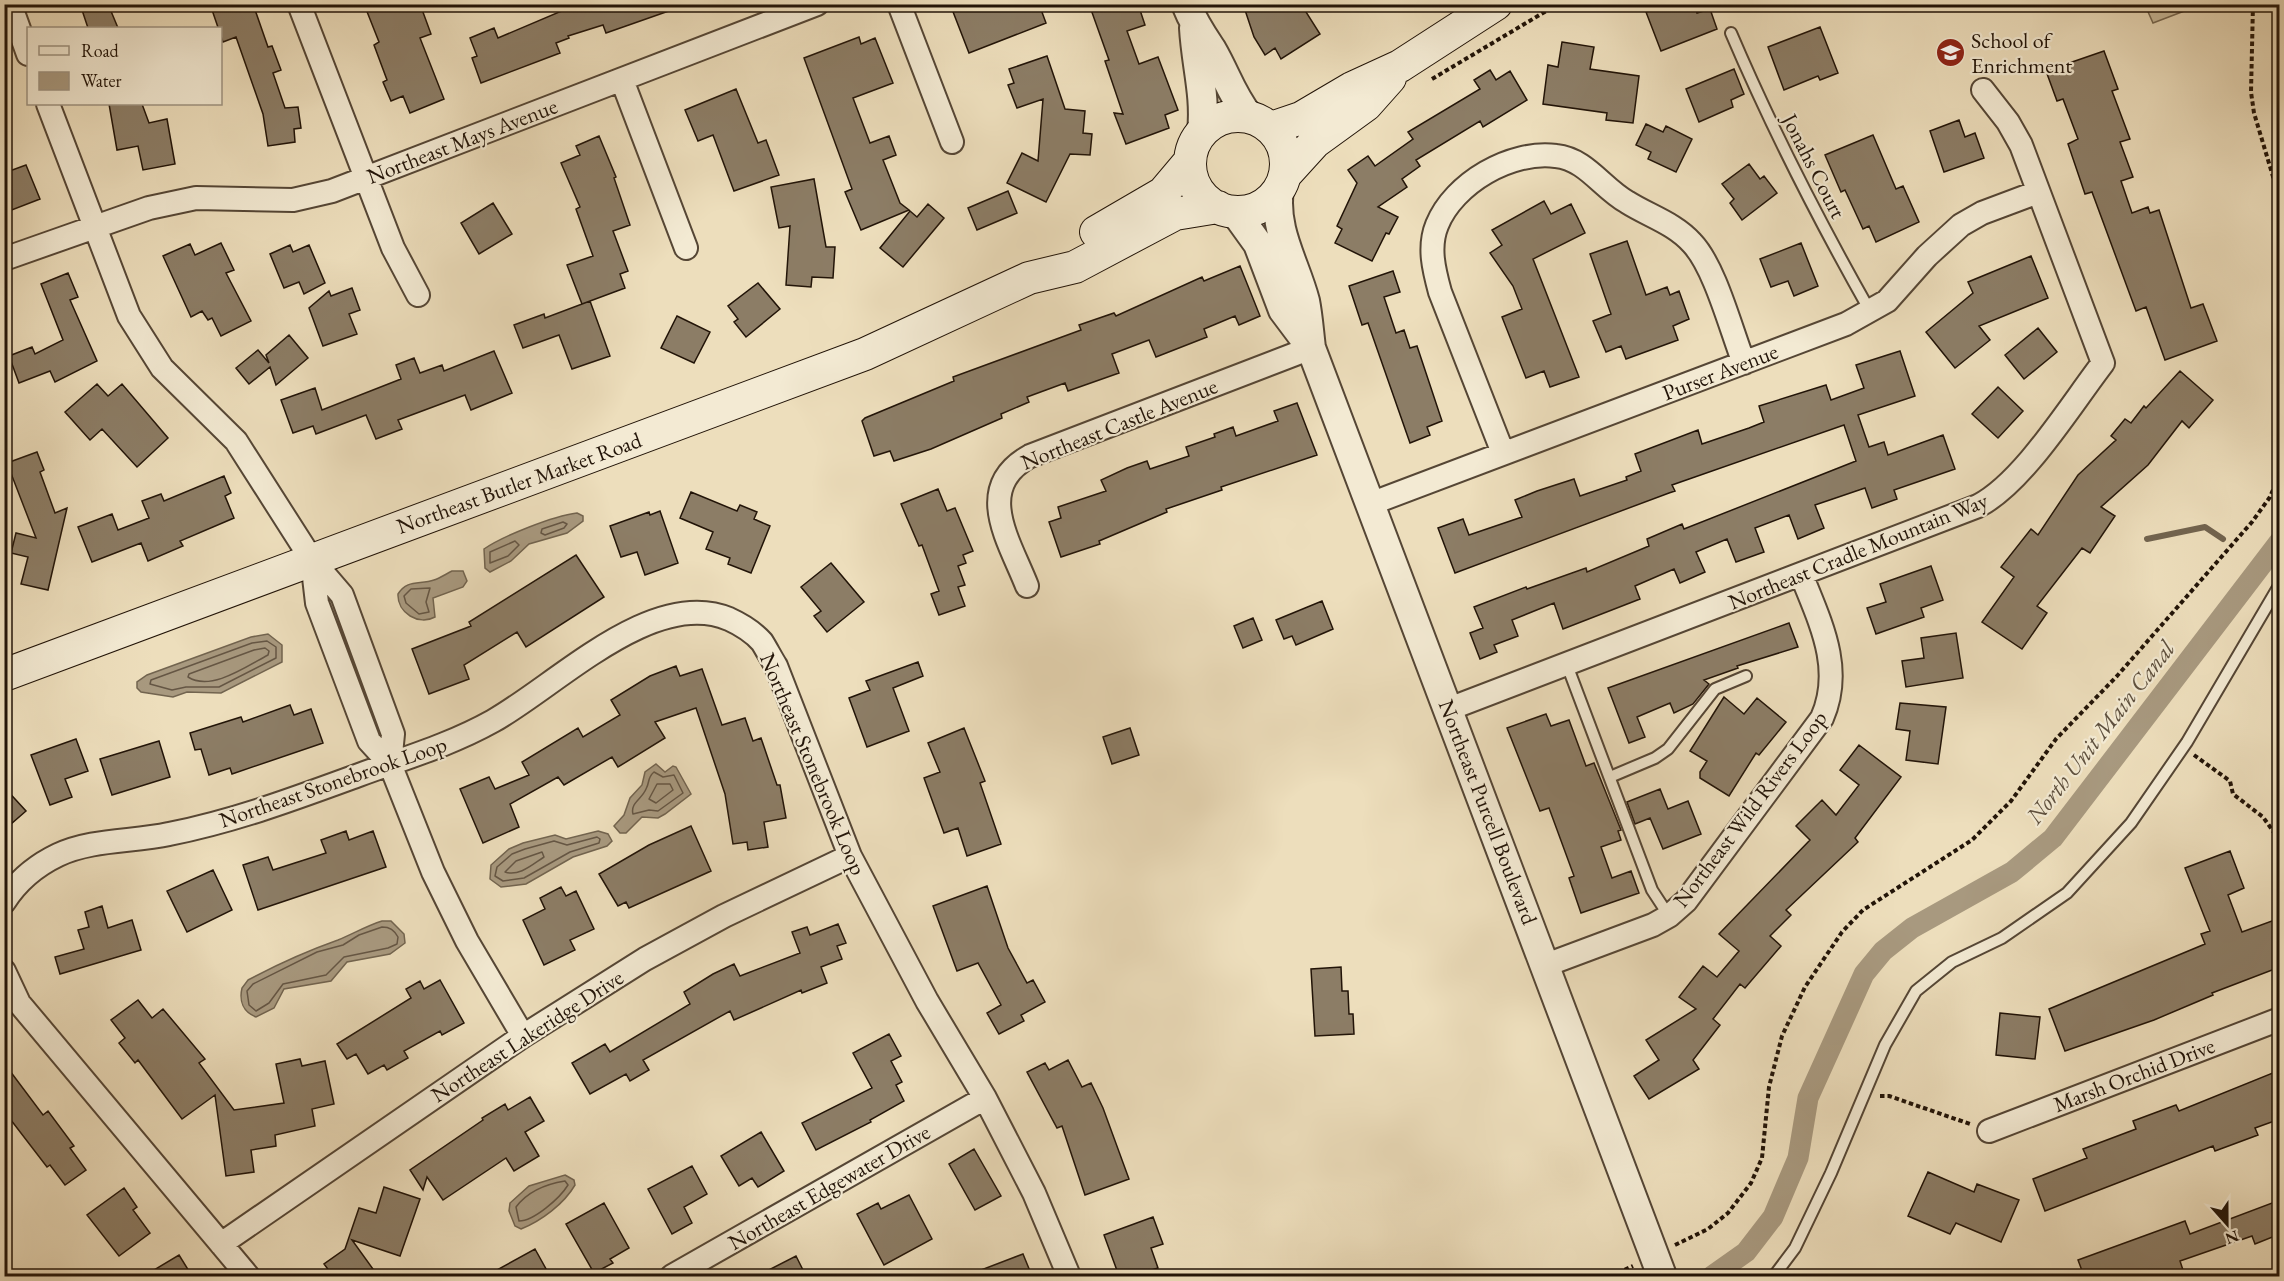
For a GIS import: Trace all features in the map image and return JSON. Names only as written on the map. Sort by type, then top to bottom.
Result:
[{"type":"main road","points":[[1400,66],[1366,105],[1315,142],[1269,200],[1256,208],[1226,209],[1199,192],[1192,177],[1190,161],[1193,146],[1202,132],[1224,118],[1260,122],[1301,118],[1352,88],[1400,66],[1496,4]]},
{"type":"main road","points":[[1260,122],[1283,146],[1286,160],[1282,182]]},
{"type":"main road","name":"Northeast Butler Market Road","points":[[1029,278],[1060,250],[1111,225],[1163,193],[1190,161]]},
{"type":"main road","name":"Northeast Butler Market Road","points":[[4,675],[865,354],[1029,278],[1075,267],[1175,214],[1226,209]]},
{"type":"street","points":[[10,4],[27,51]]},
{"type":"street","points":[[298,4],[393,248],[418,295]]},
{"type":"street","name":"Northeast Mays Avenue","points":[[4,259],[94,225],[148,208],[196,198],[293,200],[332,191],[817,4]]},
{"type":"street","points":[[899,4],[952,142]]},
{"type":"street","points":[[1190,15],[1212,51],[1234,98],[1260,122]]},
{"type":"street","points":[[1190,15],[1195,56],[1205,105],[1202,132]]},
{"type":"street","points":[[622,80],[686,248]]},
{"type":"street","name":"Northeast Cradle Mountain Way","points":[[1449,709],[1995,498],[2019,474],[2103,363],[2021,146],[1983,90]]},
{"type":"street","points":[[48,105],[129,316],[162,368],[236,441],[312,560],[317,603],[369,741],[390,764],[433,872],[467,941],[523,1036]]},
{"type":"street","points":[[1503,453],[1440,292],[1434,269],[1432,245],[1437,226],[1447,207],[1458,194],[1487,173],[1511,161],[1534,156],[1556,156],[1572,160],[1625,201],[1660,218],[1691,241],[1708,268],[1744,363]]},
{"type":"street","name":"Northeast Purcell Boulevard","points":[[1282,182],[1276,207],[1281,234],[1305,302],[1311,348],[1546,965],[1657,1264]]},
{"type":"street","name":"Purser Avenue","points":[[1370,504],[1846,324],[1887,301],[1927,256],[1961,225],[1982,213],[2038,192]]},
{"type":"street","name":"Northeast Purcell Boulevard","points":[[1226,209],[1258,244],[1283,310],[1311,348]]},
{"type":"street","name":"Northeast Castle Avenue","points":[[1027,586],[998,505],[999,490],[1016,464],[1030,456],[1311,348]]},
{"type":"street","name":"Northeast Wild Rivers Loop","points":[[1546,965],[1653,925],[1669,916],[1686,901],[1810,735],[1829,701],[1832,679],[1827,641],[1802,574]]},
{"type":"street","name":"Northeast Stonebrook Loop","points":[[4,902],[27,873],[59,854],[95,844],[167,835],[255,814],[441,747],[494,720],[626,633],[658,618],[690,611],[714,613],[738,623],[760,641],[776,666],[850,856],[927,1001],[985,1098],[1034,1192],[1069,1276]]},
{"type":"street","name":"Northeast Lakeridge Drive","points":[[221,1244],[523,1036],[645,959],[724,916],[850,856]]},
{"type":"street","points":[[4,971],[19,1002],[248,1276]]},
{"type":"street","name":"Marsh Orchid Drive","points":[[1989,1131],[2280,1019]]},
{"type":"street","name":"Northeast Edgewater Drive","points":[[672,1276],[985,1098]]},
{"type":"lane","name":"Jonahs Court","points":[[1731,33],[1769,121],[1793,162],[1821,226],[1870,312]]},
{"type":"lane","points":[[1774,1276],[1795,1248],[1831,1173],[1886,1045],[1916,992],[1953,962],[2002,938],[2067,893],[2132,823],[2183,747],[2280,584]]},
{"type":"lane","points":[[1567,665],[1652,891],[1669,916]]},
{"type":"lane","points":[[1610,777],[1655,758],[1668,749],[1715,689],[1746,676]]},
{"type":"path","points":[[1431,79],[1558,4]]},
{"type":"path","points":[[2253,4],[2252,92],[2254,113],[2280,200]]},
{"type":"path","points":[[1611,1276],[1657,1264],[1728,1213],[1751,1183],[1762,1158],[1769,1087],[1782,1036],[1805,987],[1842,932],[1863,910],[1972,840],[2011,801],[2056,739],[2117,676],[2252,522],[2270,497],[2280,473]]},
{"type":"path","points":[[2183,747],[2230,781],[2233,794],[2263,817],[2280,841]]},
{"type":"path","points":[[1864,1095],[1889,1096],[1954,1118]]},
{"type":"shaded area","points":[[2145,5],[2200,5],[2153,23]]},
{"type":"water","points":[[577,513],[583,516],[583,521],[567,533],[529,544],[511,561],[490,572],[485,568],[484,549],[492,544],[542,522]]},
{"type":"water","points":[[452,571],[463,571],[467,581],[463,587],[433,598],[435,617],[416,619],[401,607],[398,594],[405,586],[434,580]]},
{"type":"water","points":[[268,634],[282,645],[282,662],[221,693],[187,692],[173,697],[141,692],[137,688],[137,682],[147,675],[251,637]]},
{"type":"water","points":[[656,764],[665,772],[673,766],[676,767],[691,794],[658,818],[642,817],[626,833],[620,833],[614,826],[624,815],[630,798],[642,785],[645,772]]},
{"type":"water","points":[[598,831],[608,834],[612,841],[607,846],[573,857],[526,884],[501,887],[490,879],[491,865],[509,849],[555,835],[566,839]]},
{"type":"water","points":[[382,921],[391,921],[404,934],[405,943],[390,954],[347,962],[331,981],[284,989],[274,1008],[256,1017],[245,1009],[241,993],[248,980],[293,958]]},
{"type":"water","points":[[565,1175],[574,1180],[575,1185],[565,1199],[536,1221],[521,1229],[515,1226],[509,1211],[510,1203],[529,1186]]},
{"type":"building","points":[[80,4],[108,4],[118,27],[88,27]]},
{"type":"building","points":[[210,4],[253,4],[268,47],[272,46],[281,70],[273,73],[285,108],[298,107],[301,128],[294,129],[295,142],[268,146],[263,114],[236,37],[223,42],[222,27],[218,27]]},
{"type":"building","points":[[364,4],[420,4],[431,34],[420,38],[444,99],[410,113],[403,96],[391,101],[383,82],[387,80],[374,45],[379,42]]},
{"type":"building","points":[[578,4],[683,6],[606,33],[603,25],[568,36],[569,38],[556,43],[560,53],[481,83],[472,58],[477,56],[470,38],[494,28],[498,38]]},
{"type":"building","points":[[950,4],[1039,4],[1046,23],[969,53]]},
{"type":"building","points":[[1089,4],[1138,4],[1145,25],[1127,31],[1139,64],[1158,57],[1178,110],[1165,115],[1169,128],[1126,144],[1114,113],[1123,114],[1105,61],[1109,60]]},
{"type":"building","points":[[1243,4],[1301,4],[1320,34],[1281,59],[1275,48],[1265,55],[1254,37]]},
{"type":"building","points":[[1666,4],[1694,4],[1697,13],[1710,9],[1717,29],[1661,51],[1646,12]]},
{"type":"building","points":[[1820,27],[1838,73],[1820,80],[1818,76],[1784,90],[1768,47]]},
{"type":"building","points":[[859,37],[861,44],[875,38],[893,83],[853,98],[870,143],[889,136],[896,155],[883,160],[900,203],[909,210],[861,230],[845,192],[852,189],[804,58]]},
{"type":"building","points":[[1562,42],[1594,47],[1590,69],[1639,76],[1633,123],[1606,120],[1607,113],[1543,104],[1548,65],[1558,67]]},
{"type":"building","points":[[2104,51],[2118,89],[2112,91],[2130,139],[2120,142],[2133,177],[2121,181],[2132,213],[2148,207],[2150,213],[2159,210],[2191,308],[2203,304],[2217,341],[2165,360],[2146,307],[2136,311],[2092,192],[2085,194],[2068,144],[2078,139],[2063,99],[2057,101],[2046,71]]},
{"type":"building","points":[[1047,56],[1065,109],[1085,111],[1083,133],[1092,134],[1090,155],[1070,154],[1046,202],[1007,183],[1022,153],[1038,161],[1043,99],[1017,108],[1008,85],[1014,83],[1009,69]]},
{"type":"building","points":[[1734,69],[1744,94],[1731,100],[1733,107],[1699,122],[1686,89]]},
{"type":"building","points":[[1490,70],[1496,80],[1510,71],[1527,100],[1483,127],[1480,121],[1416,160],[1420,166],[1402,179],[1407,187],[1378,207],[1398,217],[1389,234],[1386,233],[1372,261],[1335,243],[1342,229],[1337,226],[1357,183],[1348,170],[1368,156],[1375,166],[1413,139],[1408,132],[1480,89],[1474,80]]},
{"type":"building","points":[[736,89],[758,143],[766,140],[779,175],[734,191],[713,135],[698,141],[685,110]]},
{"type":"building","points":[[109,105],[142,105],[149,123],[167,119],[175,164],[143,170],[138,146],[117,150]]},
{"type":"building","points":[[1959,120],[1965,137],[1975,133],[1984,158],[1944,172],[1930,131]]},
{"type":"building","points":[[1646,124],[1663,132],[1666,126],[1692,139],[1676,172],[1648,159],[1651,152],[1636,145]]},
{"type":"building","points":[[1873,135],[1896,189],[1903,186],[1919,222],[1876,242],[1869,226],[1863,229],[1845,190],[1841,192],[1825,155]]},
{"type":"building","points":[[599,136],[616,177],[614,178],[630,225],[613,231],[628,271],[620,274],[625,288],[582,304],[567,265],[593,256],[576,209],[580,207],[561,163],[580,155],[576,146]]},
{"type":"building","points":[[1749,164],[1760,179],[1764,176],[1777,193],[1742,220],[1730,203],[1734,199],[1722,184]]},
{"type":"building","points":[[26,165],[40,199],[4,213],[4,173]]},
{"type":"building","points":[[814,179],[826,247],[835,247],[833,278],[812,277],[811,287],[786,285],[790,226],[779,228],[771,187]]},
{"type":"building","points":[[1008,191],[1017,213],[977,230],[968,208]]},
{"type":"building","points":[[1544,201],[1551,214],[1571,204],[1585,233],[1533,259],[1579,377],[1550,387],[1544,371],[1526,378],[1502,317],[1522,309],[1513,286],[1490,253],[1502,245],[1492,230]]},
{"type":"building","points":[[493,203],[512,234],[479,254],[461,223]]},
{"type":"building","points":[[928,204],[944,218],[903,267],[880,248],[910,211],[917,217]]},
{"type":"building","points":[[1627,241],[1646,295],[1667,287],[1670,295],[1679,291],[1689,319],[1673,326],[1678,340],[1626,359],[1621,346],[1606,352],[1593,321],[1611,314],[1590,254]]},
{"type":"building","points":[[221,243],[234,270],[226,273],[251,321],[221,336],[212,318],[208,320],[202,311],[191,317],[163,256],[190,244],[195,255]]},
{"type":"building","points":[[1801,243],[1818,286],[1794,296],[1788,281],[1771,287],[1760,259]]},
{"type":"building","points":[[290,245],[293,252],[309,245],[325,283],[304,294],[299,282],[284,288],[270,254]]},
{"type":"building","points":[[2031,256],[2048,298],[1979,326],[1990,340],[1955,368],[1926,332],[1973,293],[1968,282]]},
{"type":"building","points":[[1240,266],[1260,316],[1239,325],[1235,316],[1204,329],[1207,337],[1156,357],[1149,340],[1112,354],[1119,373],[1068,391],[1065,383],[1027,397],[1029,402],[1001,414],[1002,418],[931,449],[894,461],[890,451],[874,456],[862,421],[865,418],[954,381],[953,377],[1081,330],[1079,325],[1114,313],[1116,316],[1202,277],[1204,281]]},
{"type":"building","points":[[1393,271],[1400,292],[1384,297],[1396,333],[1404,330],[1410,348],[1417,346],[1442,421],[1427,427],[1430,435],[1410,443],[1368,323],[1362,325],[1349,286]]},
{"type":"building","points":[[68,273],[78,297],[70,300],[97,361],[55,382],[50,371],[19,383],[9,356],[32,347],[35,354],[63,340],[41,284]]},
{"type":"building","points":[[758,283],[780,309],[746,337],[734,322],[738,319],[728,306]]},
{"type":"building","points":[[352,288],[360,310],[349,314],[357,334],[323,346],[309,308],[329,291],[331,296]]},
{"type":"building","points":[[590,301],[610,356],[572,369],[559,335],[523,348],[514,325],[544,314],[545,318]]},
{"type":"building","points":[[677,316],[710,332],[694,363],[661,348]]},
{"type":"building","points":[[2038,328],[2057,352],[2024,379],[2005,355]]},
{"type":"building","points":[[289,335],[308,358],[276,385],[270,367],[249,384],[236,368],[258,350],[269,363],[266,355]]},
{"type":"building","points":[[494,351],[512,393],[471,410],[465,395],[398,420],[402,429],[376,439],[366,415],[316,434],[313,426],[293,433],[281,400],[315,388],[322,410],[401,379],[396,365],[414,358],[420,373],[442,365],[444,371]]},
{"type":"building","points":[[1900,351],[1915,396],[1858,415],[1869,447],[1884,442],[1888,455],[1943,435],[1955,469],[1894,490],[1897,499],[1872,508],[1865,488],[1815,505],[1824,528],[1798,539],[1789,515],[1755,528],[1764,552],[1736,562],[1727,539],[1696,552],[1705,572],[1680,583],[1674,569],[1635,586],[1640,599],[1563,629],[1554,603],[1512,620],[1518,636],[1494,645],[1497,652],[1480,659],[1470,633],[1483,628],[1474,607],[1586,568],[1587,572],[1649,546],[1647,539],[1682,524],[1684,529],[1856,461],[1844,425],[1672,485],[1675,491],[1455,573],[1438,528],[1463,519],[1469,535],[1522,517],[1515,500],[1537,491],[1574,479],[1580,496],[1627,480],[1626,477],[1641,471],[1635,454],[1698,430],[1702,444],[1749,428],[1764,422],[1759,406],[1826,385],[1831,400],[1864,388],[1856,365]]},
{"type":"building","points":[[2180,371],[2213,400],[2189,428],[2182,421],[2148,465],[2101,507],[2115,516],[2090,553],[2082,548],[2037,606],[2047,613],[2022,649],[1982,622],[2014,577],[2001,567],[2031,529],[2038,535],[2078,475],[2116,440],[2111,436],[2125,419],[2131,423],[2144,406],[2146,408]]},
{"type":"building","points":[[97,384],[108,396],[122,384],[168,438],[137,467],[102,429],[90,440],[65,412]]},
{"type":"building","points":[[1998,387],[2023,411],[1998,438],[1972,414]]},
{"type":"building","points":[[1297,403],[1317,455],[1221,487],[1222,490],[1166,509],[1167,512],[1099,541],[1100,544],[1061,557],[1049,522],[1061,518],[1058,507],[1106,491],[1101,480],[1127,468],[1147,461],[1150,469],[1189,456],[1186,447],[1215,437],[1214,434],[1233,427],[1236,436],[1278,421],[1274,411]]},
{"type":"building","points":[[37,452],[44,470],[40,472],[55,513],[67,508],[48,590],[21,584],[28,557],[11,553],[16,533],[36,538],[7,463]]},
{"type":"building","points":[[224,476],[231,493],[225,496],[234,518],[180,541],[183,546],[148,561],[141,543],[92,562],[78,527],[112,514],[118,530],[149,518],[142,501],[161,494],[164,501]]},
{"type":"building","points":[[938,489],[947,511],[955,508],[973,551],[963,555],[966,563],[958,566],[965,585],[958,587],[965,606],[939,615],[931,594],[939,591],[922,545],[919,546],[901,504]]},
{"type":"building","points":[[691,492],[737,511],[740,505],[757,512],[754,519],[770,526],[751,573],[728,564],[730,558],[706,549],[713,532],[680,518]]},
{"type":"building","points":[[660,511],[678,563],[645,575],[637,552],[621,557],[610,526],[649,512],[650,515]]},
{"type":"building","points":[[576,555],[604,597],[526,647],[517,632],[464,665],[469,679],[429,694],[412,649],[471,626],[469,622]]},
{"type":"building","points":[[831,563],[864,602],[827,632],[814,616],[821,611],[801,587]]},
{"type":"building","points":[[1931,566],[1943,600],[1921,608],[1924,617],[1876,634],[1867,608],[1886,602],[1880,584]]},
{"type":"building","points":[[1322,601],[1333,629],[1296,645],[1292,636],[1284,639],[1276,620]]},
{"type":"building","points":[[1253,618],[1262,640],[1243,648],[1234,626]]},
{"type":"building","points":[[1789,623],[1798,647],[1737,666],[1738,668],[1704,680],[1709,684],[1693,704],[1674,713],[1670,703],[1637,717],[1645,737],[1629,743],[1608,688]]},
{"type":"building","points":[[1956,633],[1963,678],[1906,687],[1902,661],[1924,658],[1921,638]]},
{"type":"building","points":[[918,662],[923,676],[893,688],[909,731],[867,747],[849,698],[870,690],[866,681]]},
{"type":"building","points":[[676,666],[680,676],[702,669],[722,725],[745,718],[753,741],[761,738],[777,785],[780,785],[786,818],[764,822],[768,847],[748,850],[747,842],[733,844],[725,794],[696,708],[655,722],[665,738],[618,767],[612,757],[564,785],[558,777],[510,804],[519,827],[483,843],[460,789],[489,777],[495,789],[529,775],[522,762],[578,728],[583,737],[620,715],[611,700],[650,676]]},
{"type":"building","points":[[1724,697],[1744,714],[1757,698],[1786,722],[1759,755],[1756,753],[1729,796],[1700,778],[1700,772],[1707,761],[1690,751]]},
{"type":"building","points":[[1900,703],[1946,707],[1938,764],[1906,760],[1910,731],[1896,729]]},
{"type":"building","points":[[290,705],[294,715],[311,709],[323,743],[232,774],[230,768],[209,775],[201,749],[195,750],[190,733],[241,717],[243,722]]},
{"type":"building","points":[[1546,714],[1551,726],[1569,720],[1586,766],[1594,763],[1621,830],[1618,831],[1621,840],[1601,847],[1612,878],[1631,871],[1639,893],[1581,913],[1569,878],[1574,876],[1549,808],[1540,811],[1507,728]]},
{"type":"building","points":[[964,728],[985,781],[980,783],[1001,844],[967,856],[958,828],[944,833],[924,778],[940,772],[928,743]]},
{"type":"building","points":[[1130,728],[1139,755],[1112,764],[1103,737]]},
{"type":"building","points":[[76,739],[88,771],[65,779],[72,797],[50,805],[31,755]]},
{"type":"building","points":[[159,741],[170,777],[112,795],[100,759]]},
{"type":"building","points":[[1859,745],[1901,777],[1855,838],[1858,842],[1786,910],[1791,915],[1770,936],[1781,946],[1745,988],[1740,984],[1713,1019],[1720,1025],[1693,1060],[1699,1069],[1649,1099],[1634,1076],[1659,1060],[1646,1040],[1696,1009],[1679,997],[1703,966],[1717,977],[1739,951],[1719,934],[1810,840],[1796,826],[1822,800],[1836,815],[1859,785],[1840,770]]},
{"type":"building","points":[[4,787],[26,811],[4,830]]},
{"type":"building","points":[[1660,789],[1668,809],[1688,801],[1701,834],[1663,849],[1650,818],[1635,824],[1627,802]]},
{"type":"building","points":[[691,826],[711,871],[629,908],[626,902],[618,906],[599,874],[649,845]]},
{"type":"building","points":[[346,831],[349,840],[373,831],[386,867],[258,910],[243,865],[268,857],[273,870],[326,853],[321,840]]},
{"type":"building","points":[[2230,851],[2244,888],[2228,895],[2242,932],[2280,918],[2280,967],[2212,993],[2213,995],[2154,1020],[2065,1051],[2049,1009],[2205,944],[2201,934],[2210,931],[2185,868]]},
{"type":"building","points":[[213,870],[232,910],[187,932],[167,891]]},
{"type":"building","points":[[987,886],[1008,948],[1027,983],[1033,980],[1045,1002],[1021,1015],[1024,1021],[999,1034],[987,1013],[1001,1005],[978,963],[957,971],[933,906]]},
{"type":"building","points":[[561,887],[566,896],[576,891],[594,929],[570,940],[575,950],[544,965],[523,920],[545,909],[540,898]]},
{"type":"building","points":[[102,906],[108,928],[132,920],[141,950],[60,974],[55,957],[84,949],[78,930],[89,927],[85,912]]},
{"type":"building","points":[[838,924],[846,943],[837,946],[842,959],[821,967],[827,983],[802,993],[801,990],[734,1020],[730,1011],[643,1060],[649,1070],[630,1081],[626,1074],[590,1094],[572,1063],[605,1044],[610,1052],[690,1004],[684,992],[713,974],[734,964],[740,976],[800,953],[792,932],[807,927],[810,935]]},
{"type":"building","points":[[1341,967],[1342,991],[1348,991],[1349,1014],[1353,1014],[1354,1034],[1315,1036],[1311,969]]},
{"type":"building","points":[[440,980],[464,1023],[442,1035],[440,1031],[404,1051],[408,1058],[387,1070],[384,1065],[368,1074],[356,1054],[347,1059],[337,1044],[411,998],[406,989],[420,981],[424,989]]},
{"type":"building","points":[[138,1000],[152,1018],[163,1009],[205,1059],[199,1063],[234,1110],[284,1103],[276,1064],[300,1059],[302,1066],[325,1061],[334,1104],[312,1109],[315,1126],[275,1135],[276,1146],[251,1150],[254,1172],[226,1176],[215,1095],[182,1119],[138,1060],[135,1063],[119,1043],[125,1038],[111,1020]]},
{"type":"building","points":[[2000,1013],[2040,1017],[2035,1059],[1996,1055]]},
{"type":"building","points":[[889,1034],[901,1056],[891,1061],[902,1082],[896,1085],[904,1101],[870,1120],[871,1122],[816,1150],[802,1123],[872,1088],[853,1053]]},
{"type":"building","points":[[1068,1060],[1082,1087],[1091,1083],[1103,1108],[1129,1179],[1085,1195],[1062,1126],[1057,1128],[1027,1072],[1045,1063],[1049,1070]]},
{"type":"building","points":[[4,1063],[43,1115],[48,1111],[74,1146],[70,1148],[86,1170],[65,1185],[50,1165],[47,1167],[4,1111]]},
{"type":"building","points":[[2280,1070],[2280,1119],[2255,1128],[2258,1135],[2215,1151],[2213,1146],[2045,1211],[2033,1179],[2087,1158],[2083,1149],[2136,1129],[2133,1121],[2176,1105],[2179,1111]]},
{"type":"building","points":[[530,1097],[544,1121],[525,1132],[539,1156],[514,1171],[506,1158],[443,1200],[427,1177],[423,1190],[410,1170],[505,1104],[508,1110]]},
{"type":"building","points":[[761,1132],[784,1171],[758,1187],[752,1178],[739,1186],[721,1156]]},
{"type":"building","points":[[974,1149],[1001,1196],[975,1210],[949,1164]]},
{"type":"building","points":[[692,1166],[707,1194],[684,1207],[692,1223],[672,1234],[648,1189]]},
{"type":"building","points":[[1928,1172],[1974,1192],[1977,1184],[2019,1200],[2001,1242],[1956,1223],[1950,1234],[1908,1216]]},
{"type":"building","points":[[384,1187],[420,1199],[400,1256],[352,1240],[378,1276],[333,1276],[324,1264],[345,1249],[359,1208],[376,1213]]},
{"type":"building","points":[[124,1188],[137,1207],[133,1210],[150,1233],[119,1256],[87,1215]]},
{"type":"building","points":[[909,1195],[932,1239],[884,1265],[857,1214],[878,1203],[881,1209]]},
{"type":"building","points":[[2280,1200],[2280,1234],[2255,1244],[2252,1236],[2180,1261],[2183,1270],[2167,1276],[2084,1276],[2078,1260],[2185,1221],[2190,1234]]},
{"type":"building","points":[[604,1203],[629,1248],[610,1259],[613,1263],[594,1273],[566,1224]]},
{"type":"building","points":[[1153,1217],[1163,1244],[1151,1248],[1158,1268],[1133,1276],[1119,1276],[1104,1235]]},
{"type":"building","points":[[535,1249],[550,1276],[486,1276]]},
{"type":"building","points":[[1023,1254],[1032,1276],[968,1276],[968,1275]]},
{"type":"building","points":[[179,1255],[192,1276],[144,1276]]},
{"type":"building","points":[[796,1256],[806,1276],[757,1276]]},
{"type":"waterway","points":[[2147,539],[2205,527],[2223,539]]},
{"type":"waterway","name":"North Unit Main Canal","points":[[1712,1276],[1746,1252],[1773,1217],[1798,1158],[1808,1098],[1864,974],[1883,951],[1912,928],[2012,872],[2053,838],[2280,541]]},
{"type":"place","name":"School of Enrichment","points":[[1950,53]]}]
